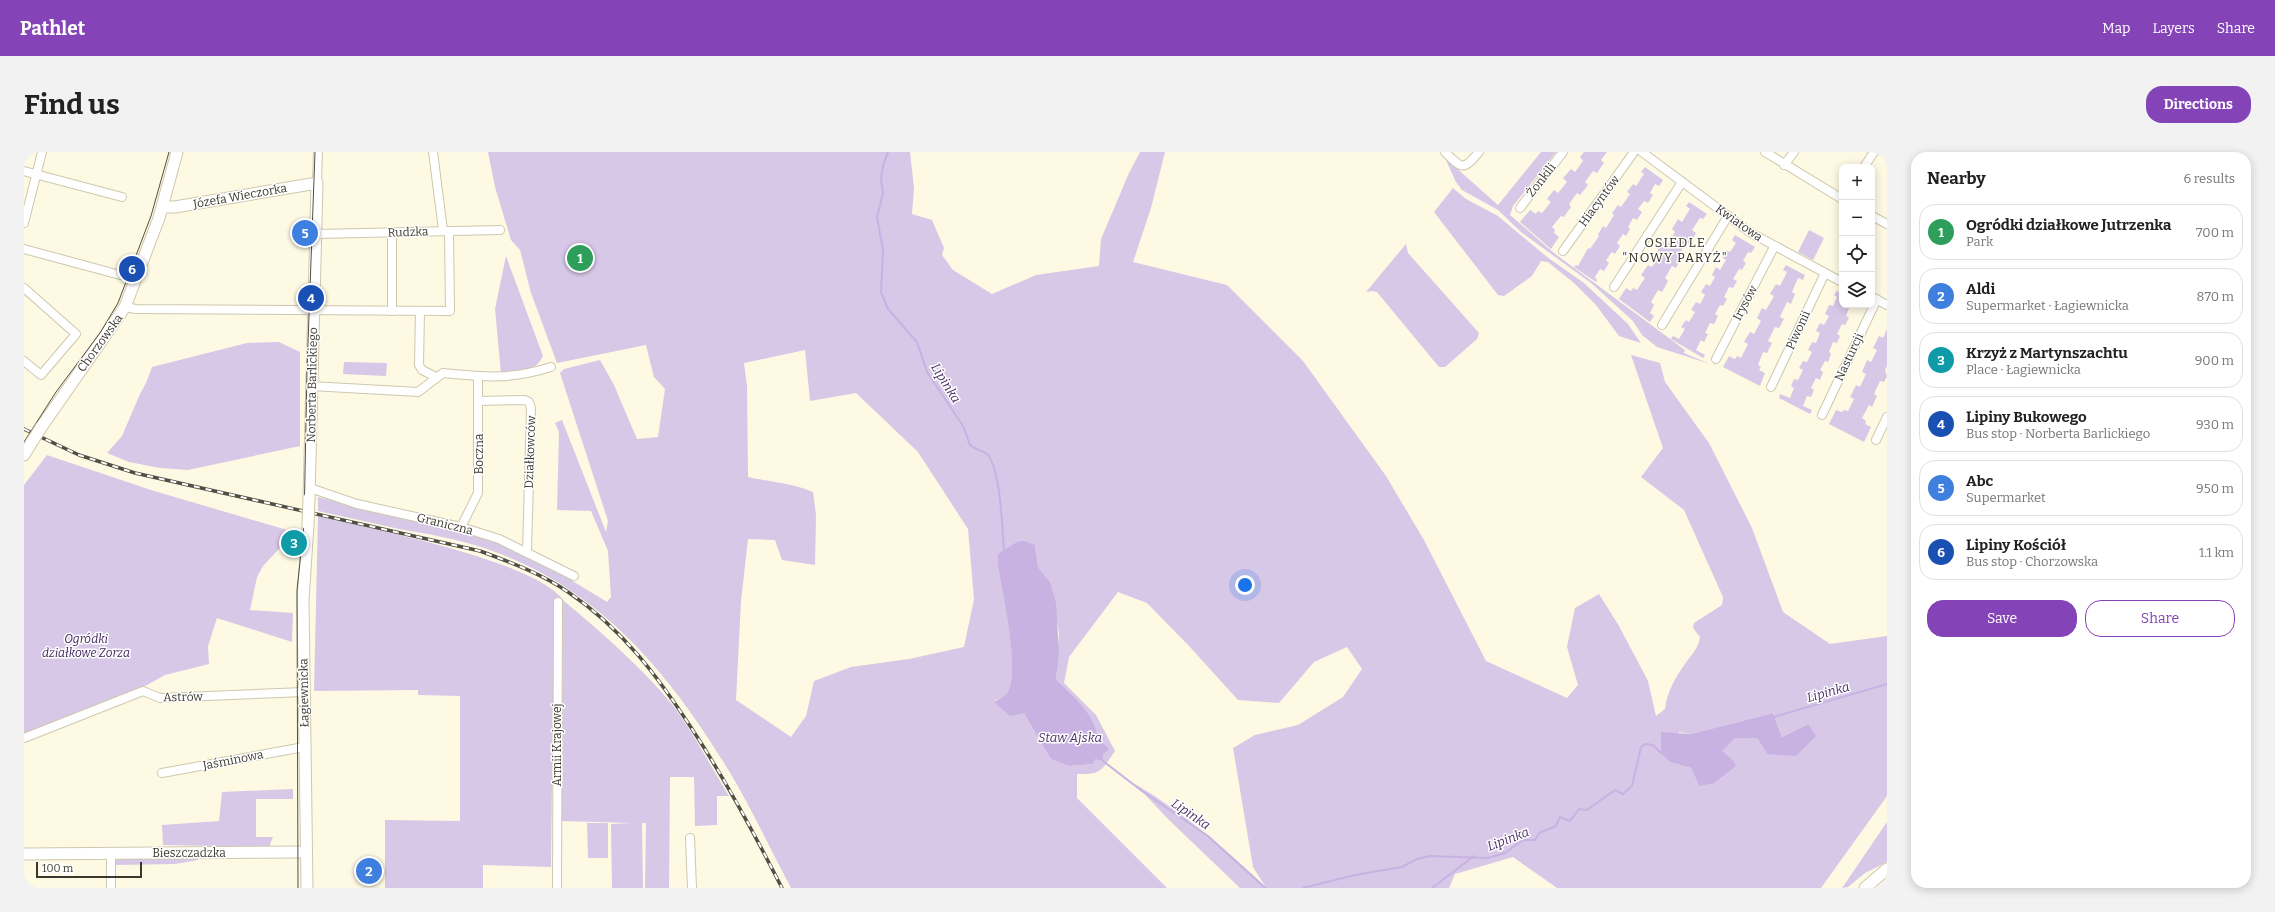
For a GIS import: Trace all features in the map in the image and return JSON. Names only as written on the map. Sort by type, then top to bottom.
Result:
[{"type":"street","points":[[24,223],[42,152]]},
{"type":"street","name":"Chorzowska","points":[[27,450],[125,307],[163,207],[177,152]]},
{"type":"street","name":"Norberta Barlickiego","points":[[309,493],[318,152]]},
{"type":"street","points":[[125,307],[136,309],[450,311],[446,230],[433,152]]},
{"type":"street","points":[[1445,152],[1459,166],[1463,167],[1468,165],[1480,152]]},
{"type":"street","name":"Żonkili","points":[[1520,208],[1563,152]]},
{"type":"street","name":"Hiacyntów","points":[[1563,251],[1634,152]]},
{"type":"street","name":"Kwiatowa","points":[[1642,152],[1728,216],[1774,246],[1839,280]]},
{"type":"street","points":[[1765,152],[1784,166],[1839,194]]},
{"type":"street","points":[[1784,166],[1794,152]]},
{"type":"street","points":[[1866,164],[1874,152]]},
{"type":"street","points":[[24,171],[122,197]]},
{"type":"street","points":[[1614,287],[1682,182]]},
{"type":"street","name":"Józefa Wieczorka","points":[[163,207],[175,207],[317,183]]},
{"type":"street","points":[[1662,325],[1728,216]]},
{"type":"street","points":[[1875,218],[1887,224]]},
{"type":"street","name":"Rudzka","points":[[316,234],[500,230]]},
{"type":"street","points":[[392,232],[392,311]]},
{"type":"street","name":"Irysów","points":[[1716,359],[1774,246]]},
{"type":"street","points":[[24,249],[120,275]]},
{"type":"street","name":"Piwonii","points":[[1771,387],[1825,273]]},
{"type":"street","points":[[24,288],[76,334],[41,375],[24,361]]},
{"type":"street","points":[[1875,299],[1887,305]]},
{"type":"street","name":"Nasturcji","points":[[1822,415],[1870,308]]},
{"type":"street","points":[[420,311],[419,365],[422,370],[436,377]]},
{"type":"street","points":[[311,386],[418,392],[443,372],[478,376],[525,375],[551,367]]},
{"type":"street","name":"Boczna","points":[[461,528],[478,493],[478,376]]},
{"type":"street","name":"Działkowców","points":[[479,401],[525,400],[529,402],[531,408],[527,552]]},
{"type":"street","points":[[1876,440],[1887,417]]},
{"type":"street","name":"Łagiewnicka","points":[[307,888],[303,600],[309,493]]},
{"type":"street","name":"Graniczna","points":[[309,493],[461,528],[499,539],[574,576]]},
{"type":"street","name":"Armii Krajowej","points":[[557,888],[558,602]]},
{"type":"street","name":"Astrów","points":[[24,738],[143,691],[160,698],[304,692]]},
{"type":"street","name":"Jaśminowa","points":[[162,773],[304,747]]},
{"type":"street","points":[[690,838],[692,888]]},
{"type":"street","name":"Bieszczadzka","points":[[24,854],[306,852]]},
{"type":"street","points":[[111,853],[112,888]]},
{"type":"street","points":[[1865,888],[1887,869]]},
{"type":"green space","points":[[488,152],[910,152],[914,188],[912,214],[932,220],[944,248],[942,255],[953,270],[992,294],[1036,275],[1099,266],[1101,239],[1129,173],[1140,152],[1165,152],[1151,208],[1133,262],[1227,285],[1303,361],[1386,476],[1424,540],[1486,661],[1567,698],[1578,685],[1567,647],[1575,608],[1599,594],[1619,626],[1648,681],[1656,716],[1665,709],[1675,680],[1698,645],[1700,637],[1693,628],[1694,623],[1722,605],[1723,597],[1684,510],[1641,477],[1663,448],[1631,355],[1660,363],[1665,382],[1709,443],[1752,528],[1783,612],[1830,644],[1887,636],[1887,796],[1821,888],[1557,888],[1513,857],[1455,874],[1449,888],[1240,888],[1168,819],[1135,784],[1170,806],[1203,831],[1265,886],[1253,867],[1233,748],[1255,735],[1298,725],[1343,697],[1362,669],[1347,647],[1314,662],[1279,703],[1238,700],[1189,646],[1147,603],[1118,592],[1069,657],[1064,683],[1096,715],[1115,751],[1104,767],[1100,770],[1091,774],[1077,774],[1077,798],[1167,888],[791,888],[737,785],[706,735],[655,667],[627,637],[596,609],[562,585],[525,564],[484,548],[453,539],[318,511],[318,497],[441,526],[506,545],[553,569],[607,602],[611,597],[608,551],[591,511],[557,510],[559,432],[555,423],[562,420],[606,532],[608,521],[560,373],[564,369],[600,360],[614,385],[637,439],[658,437],[665,389],[654,377],[646,345],[557,363],[531,293],[520,250],[511,240],[495,187]],"holes":[[[805,350],[810,401],[856,393],[918,452],[968,529],[974,599],[964,647],[909,659],[851,667],[814,681],[806,716],[791,737],[736,700],[741,601],[748,539],[775,540],[782,560],[815,565],[816,515],[813,492],[789,485],[748,477],[747,386],[744,363]],[[1035,545],[1038,567],[1050,582],[1059,633],[1056,679],[1082,706],[1093,722],[1098,739],[1110,749],[1094,758],[1093,764],[1070,766],[1024,713],[994,701],[1003,697],[1007,693],[1011,682],[1012,667],[1010,631],[998,566],[998,554]],[[1773,713],[1782,737],[1808,724],[1767,754],[1757,738],[1735,738],[1721,751],[1732,759],[1699,786],[1691,768],[1670,762],[1679,732],[1691,734]]]},
{"type":"green space","points":[[1541,152],[1556,152],[1513,206],[1510,215],[1554,253],[1685,350],[1684,353],[1710,364],[1657,347],[1642,335],[1633,321],[1591,283],[1521,232],[1498,210],[1462,190],[1456,182],[1445,158],[1498,205]]},
{"type":"green space","points":[[1584,152],[1607,152],[1601,160],[1604,163],[1597,173],[1593,171],[1585,182],[1588,185],[1580,195],[1577,193],[1569,204],[1571,207],[1564,217],[1561,216],[1552,227],[1555,230],[1554,233],[1559,237],[1551,249],[1520,222],[1530,210],[1536,214],[1538,211],[1542,213],[1551,202],[1547,199],[1554,190],[1558,193],[1567,182],[1563,178],[1571,169],[1575,172],[1583,161],[1580,157]]},
{"type":"green space","points":[[1645,167],[1663,180],[1659,186],[1655,184],[1650,193],[1653,195],[1648,203],[1644,201],[1638,209],[1642,212],[1637,220],[1633,218],[1628,227],[1630,229],[1626,236],[1623,234],[1617,243],[1620,246],[1615,254],[1612,252],[1606,260],[1609,263],[1604,271],[1600,269],[1595,277],[1597,280],[1596,282],[1574,267],[1576,265],[1578,266],[1588,248],[1590,249],[1599,236],[1598,234],[1603,226],[1606,228],[1614,215],[1612,213],[1618,205],[1621,207],[1630,194],[1627,192],[1633,184],[1636,186],[1644,174],[1641,172]]},
{"type":"green space","points":[[1453,188],[1466,199],[1498,216],[1547,257],[1584,283],[1628,324],[1641,343],[1619,336],[1596,305],[1574,283],[1548,262],[1541,261],[1532,276],[1504,296],[1498,295],[1434,212]]},
{"type":"green space","points":[[1689,202],[1707,214],[1703,219],[1700,218],[1692,230],[1696,233],[1690,244],[1686,242],[1679,255],[1682,257],[1676,268],[1672,266],[1665,278],[1668,281],[1662,292],[1658,290],[1651,302],[1654,305],[1650,313],[1654,316],[1650,322],[1619,299],[1626,288],[1631,291],[1633,288],[1637,290],[1645,278],[1641,275],[1648,265],[1652,267],[1660,255],[1657,252],[1663,241],[1668,244],[1675,232],[1672,229],[1678,219],[1682,222],[1690,209],[1686,206]]},
{"type":"green space","points":[[1809,230],[1824,238],[1813,260],[1798,252]]},
{"type":"green space","points":[[1735,235],[1755,247],[1751,253],[1748,252],[1743,261],[1746,263],[1742,270],[1739,269],[1733,279],[1737,281],[1733,288],[1729,287],[1724,297],[1727,299],[1723,306],[1720,305],[1715,314],[1718,316],[1714,324],[1710,323],[1705,333],[1708,334],[1704,342],[1701,340],[1696,350],[1705,355],[1703,358],[1671,339],[1673,336],[1679,339],[1685,329],[1681,327],[1686,320],[1689,322],[1695,312],[1691,310],[1696,302],[1700,304],[1705,295],[1701,292],[1706,284],[1710,286],[1715,277],[1712,275],[1716,267],[1720,270],[1726,260],[1722,257],[1726,250],[1730,252],[1736,243],[1732,240]]},
{"type":"green space","points":[[1406,244],[1408,253],[1479,333],[1477,339],[1445,367],[1439,367],[1377,292],[1366,292]]},
{"type":"green space","points":[[506,256],[543,356],[531,369],[501,374],[495,309]]},
{"type":"green space","points":[[1786,265],[1805,275],[1803,280],[1798,278],[1792,292],[1795,294],[1791,304],[1787,302],[1780,317],[1784,319],[1779,328],[1775,327],[1768,341],[1772,343],[1767,353],[1763,352],[1758,365],[1761,367],[1759,370],[1765,373],[1760,386],[1723,367],[1729,356],[1735,359],[1737,356],[1741,358],[1748,344],[1744,342],[1750,332],[1754,334],[1761,321],[1757,318],[1762,308],[1766,310],[1774,296],[1770,294],[1776,284],[1780,286],[1787,272],[1783,270]]},
{"type":"green space","points":[[1837,291],[1839,292],[1839,308],[1849,308],[1846,316],[1849,318],[1845,325],[1842,324],[1837,334],[1840,336],[1837,343],[1833,342],[1829,352],[1831,354],[1828,362],[1825,361],[1820,370],[1823,372],[1820,380],[1816,378],[1811,388],[1814,390],[1811,397],[1807,396],[1803,406],[1812,410],[1810,414],[1779,398],[1780,394],[1790,398],[1794,388],[1791,386],[1794,379],[1798,380],[1803,370],[1799,368],[1803,361],[1807,362],[1812,352],[1808,350],[1812,342],[1816,343],[1820,333],[1816,331],[1820,323],[1824,325],[1829,316],[1825,314],[1829,305],[1833,306],[1837,297],[1834,295]]},
{"type":"green space","points":[[1887,329],[1887,366],[1885,370],[1887,376],[1884,382],[1880,381],[1874,394],[1877,396],[1872,407],[1869,405],[1862,418],[1866,421],[1865,424],[1871,427],[1864,442],[1829,424],[1836,410],[1842,412],[1844,410],[1848,411],[1854,399],[1850,397],[1856,385],[1860,387],[1866,374],[1862,372],[1867,360],[1871,362],[1877,350],[1873,348],[1879,336],[1883,338]]},
{"type":"green space","points":[[279,342],[300,352],[300,446],[188,470],[160,468],[129,462],[107,453],[122,436],[152,367],[247,343]]},
{"type":"green space","points":[[344,362],[387,363],[386,376],[343,374]]},
{"type":"green space","name":"Ogródki działkowe Zorza","points":[[47,455],[151,490],[287,530],[291,536],[263,566],[257,577],[250,610],[293,613],[292,642],[217,618],[208,646],[209,664],[165,675],[129,695],[24,733],[24,485]]},
{"type":"green space","points":[[318,516],[450,548],[521,572],[547,586],[606,637],[659,689],[679,714],[729,796],[717,796],[717,825],[695,826],[694,777],[670,777],[669,888],[645,888],[646,823],[642,823],[643,888],[612,888],[611,824],[633,823],[561,821],[563,620],[554,619],[551,867],[483,865],[483,888],[385,888],[385,820],[460,821],[460,696],[418,695],[418,690],[314,691]]},
{"type":"green space","points":[[293,789],[293,799],[256,799],[256,837],[273,837],[269,847],[163,845],[162,825],[219,821],[222,792]]},
{"type":"green space","points":[[1887,822],[1887,862],[1865,873],[1848,887],[1842,888]]},
{"type":"green space","points":[[587,823],[608,823],[608,858],[588,858]]},
{"type":"green space","points":[[198,858],[198,860],[175,864],[116,865],[116,860],[119,859]]},
{"type":"water","name":"Staw Ajska","points":[[1024,541],[1035,545],[1038,567],[1050,582],[1056,603],[1059,653],[1056,679],[1082,706],[1093,721],[1098,739],[1110,749],[1103,754],[1103,761],[1095,759],[1093,764],[1070,766],[1051,759],[1024,713],[1010,716],[994,702],[1007,693],[1011,683],[1012,668],[1009,631],[998,566],[998,554],[1017,542]]},
{"type":"water","points":[[1773,713],[1782,737],[1808,724],[1816,736],[1796,756],[1767,754],[1757,738],[1735,738],[1722,751],[1732,759],[1736,766],[1714,783],[1699,786],[1691,768],[1670,762],[1661,753],[1661,732],[1691,734]]},
{"type":"waterway","name":"Lipinka","points":[[888,152],[883,166],[881,179],[883,193],[877,217],[883,250],[881,292],[888,309],[917,342],[927,372],[963,426],[970,445],[986,453],[992,463],[996,474],[1000,501],[1004,550]]},
{"type":"waterway","name":"Lipinka","points":[[1774,717],[1887,684]]},
{"type":"waterway","name":"Lipinka","points":[[1303,888],[1355,875],[1402,867],[1417,859],[1430,856],[1488,858],[1505,853],[1523,840],[1535,840],[1539,833],[1556,826],[1560,817],[1570,821],[1579,809],[1587,810],[1615,790],[1623,794],[1632,786],[1641,747],[1645,744],[1653,745],[1661,753]]},
{"type":"waterway","name":"Lipinka","points":[[1103,761],[1142,791],[1208,836],[1265,888]]},
{"type":"waterway","points":[[1432,888],[1474,856]]},
{"type":"tram line","points":[[24,442],[56,392],[100,333],[118,303],[151,216],[169,152]]},
{"type":"tram line","points":[[298,888],[297,590],[304,524],[307,370],[315,152]]},
{"type":"railway","points":[[24,429],[79,455],[135,473],[480,551],[526,569],[568,592],[588,606],[623,638],[653,674],[681,712],[706,751],[751,828],[782,888]]},
{"type":"place","name":"Abc","points":[[305,233]]},
{"type":"place","name":"Ogródki działkowe Jutrzenka","points":[[580,258]]},
{"type":"place","name":"Lipiny Kościół","points":[[132,269]]},
{"type":"place","name":"Lipiny Bukowego","points":[[311,298]]},
{"type":"place","name":"Krzyż z Martynszachtu","points":[[294,543]]},
{"type":"place","name":"Aldi","points":[[369,871]]},
{"type":"district","name":"OSIEDLE \"NOWY PARYŻ\"","points":[[1675,250]]}]
